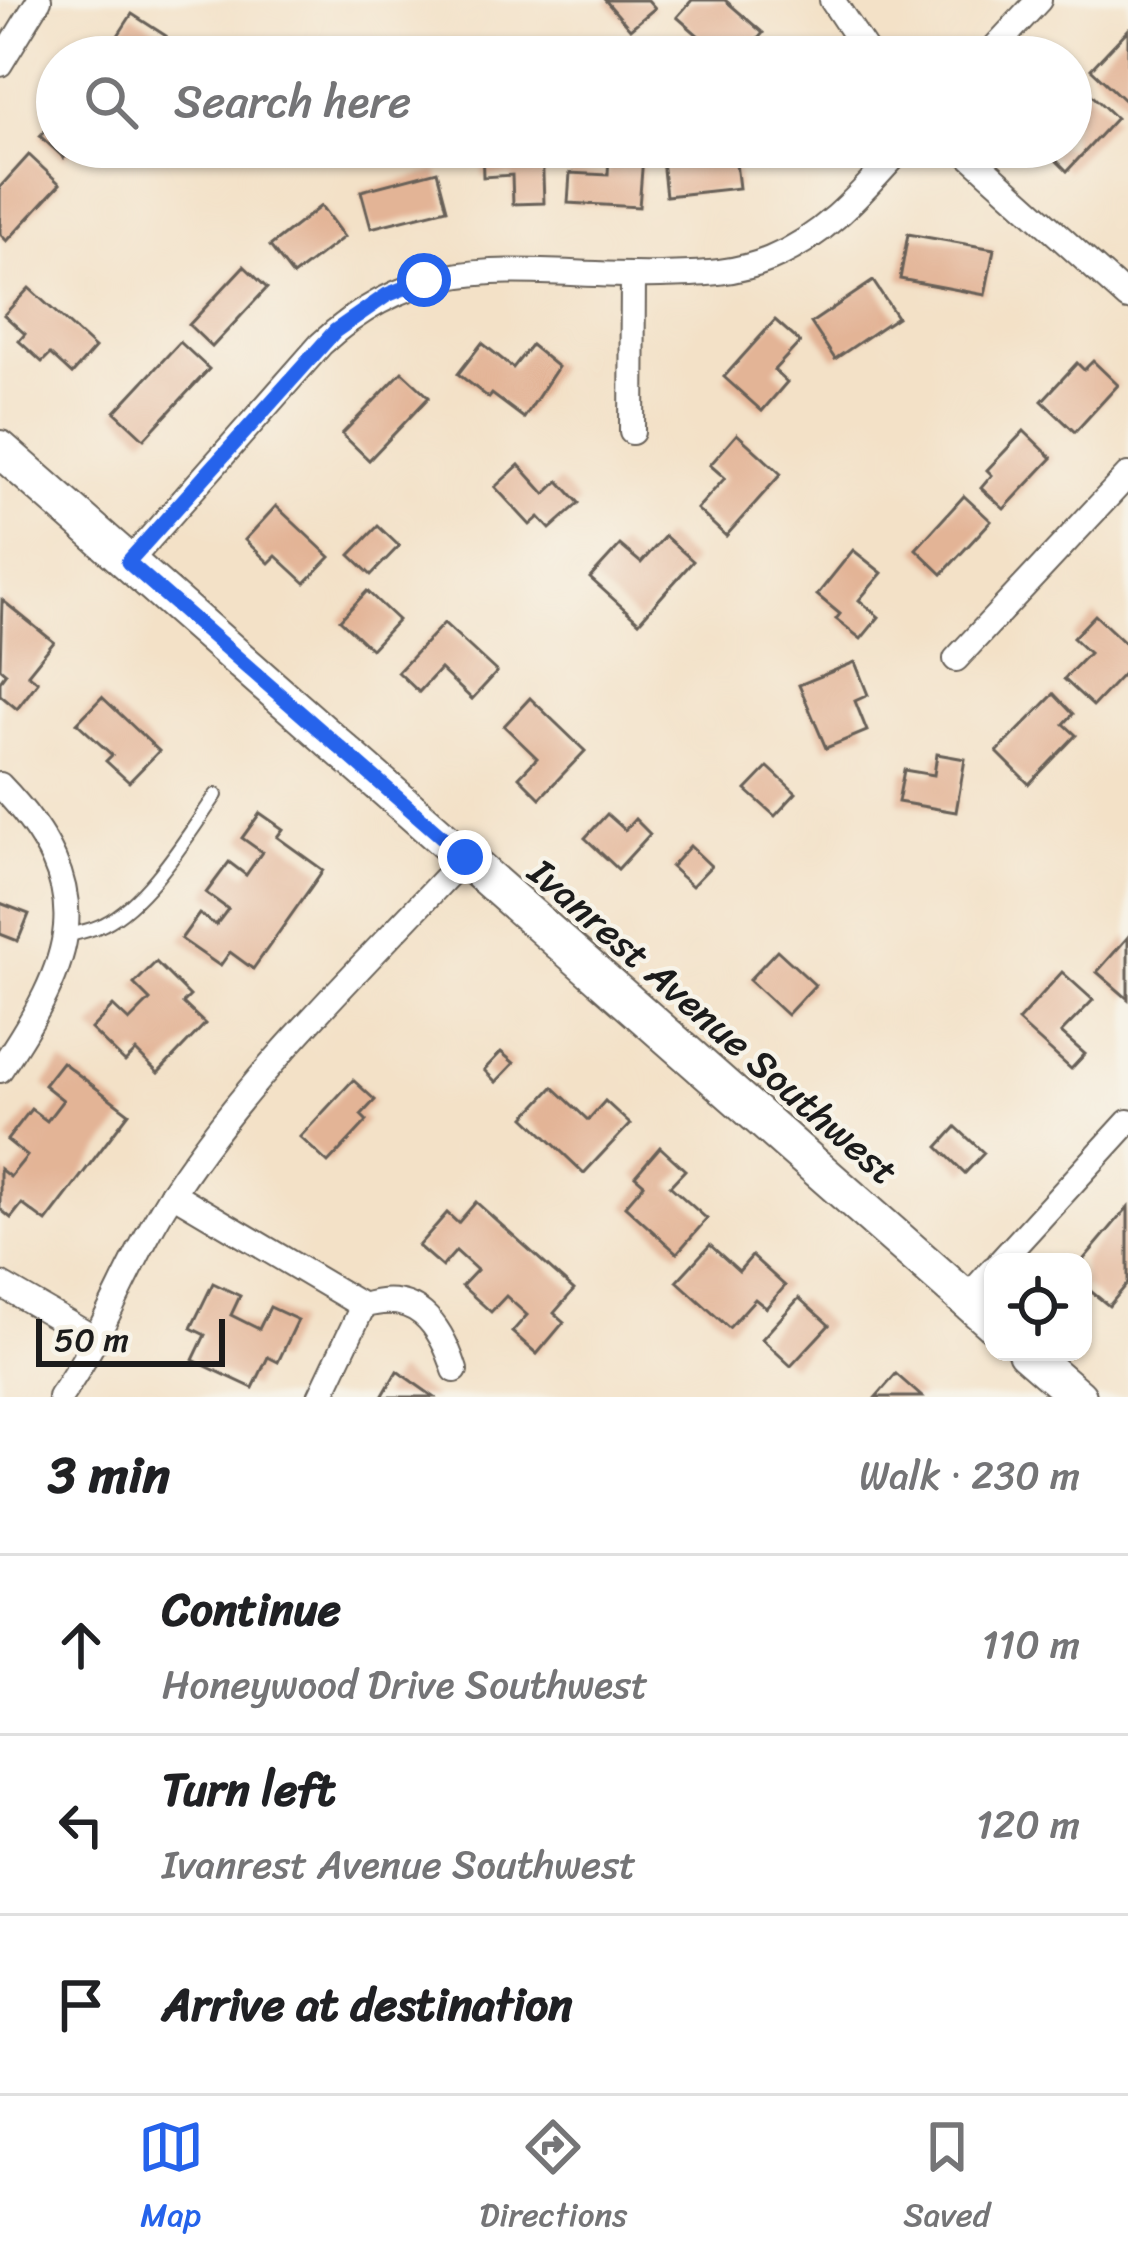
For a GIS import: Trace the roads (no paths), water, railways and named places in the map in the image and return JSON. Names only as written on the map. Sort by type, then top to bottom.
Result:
[{"type":"street","points":[[0,64],[39,0]]},
{"type":"street","points":[[832,0],[856,36]]},
{"type":"street","points":[[1006,36],[1039,0]]},
{"type":"street","points":[[128,562],[321,344],[348,319],[387,295],[424,280],[460,273],[717,274],[774,257],[832,221],[883,168]]},
{"type":"street","points":[[983,168],[1128,298]]},
{"type":"street","points":[[632,432],[633,276]]},
{"type":"street","name":"Ivanrest Avenue Southwest","points":[[0,449],[980,1311]]},
{"type":"street","points":[[956,659],[1128,475]]},
{"type":"street","points":[[0,785],[26,814],[46,848],[66,904],[67,936],[46,997],[0,1070]]},
{"type":"street","points":[[59,1397],[97,1340],[172,1193],[232,1113],[465,857]]},
{"type":"street","points":[[1008,1253],[1128,1122]]},
{"type":"street","points":[[172,1193],[363,1306]]},
{"type":"street","points":[[0,1284],[97,1340]]},
{"type":"street","points":[[320,1397],[363,1306],[388,1298],[418,1310],[444,1337],[455,1370]]},
{"type":"street","points":[[1036,1361],[1078,1397]]},
{"type":"lane","points":[[67,936],[103,925],[137,896],[216,795]]}]
